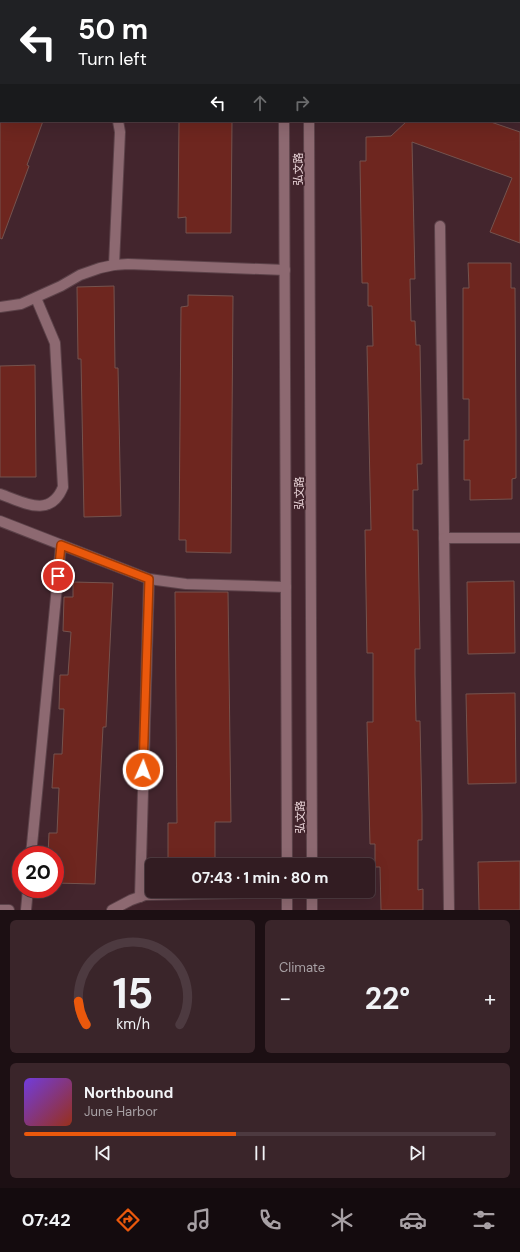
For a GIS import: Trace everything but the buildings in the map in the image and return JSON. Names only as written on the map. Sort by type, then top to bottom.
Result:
[{"type":"street","points":[[114,265],[120,132],[118,122]]},
{"type":"street","name":"弘文路","points":[[284,122],[287,858]]},
{"type":"street","name":"弘文路","points":[[309,122],[312,858]]},
{"type":"street","points":[[440,226],[449,910]]},
{"type":"street","points":[[0,307],[21,304],[61,286],[80,275],[114,265],[128,264],[285,270]]},
{"type":"street","points":[[0,494],[36,506],[45,506],[60,496],[63,487],[54,343],[36,298]]},
{"type":"street","points":[[0,521],[149,579],[186,584],[286,587]]},
{"type":"street","points":[[444,538],[520,538]]},
{"type":"street","points":[[32,846],[61,545]]},
{"type":"street","points":[[140,897],[149,579]]},
{"type":"street","points":[[112,910],[131,900],[145,895]]},
{"type":"street","points":[[26,910],[27,898]]},
{"type":"street","points":[[287,898],[287,910]]},
{"type":"street","points":[[312,898],[312,910]]},
{"type":"street","points":[[0,910],[9,910]]},
{"type":"route","points":[[58,576],[61,545],[149,579],[143,770]]}]
